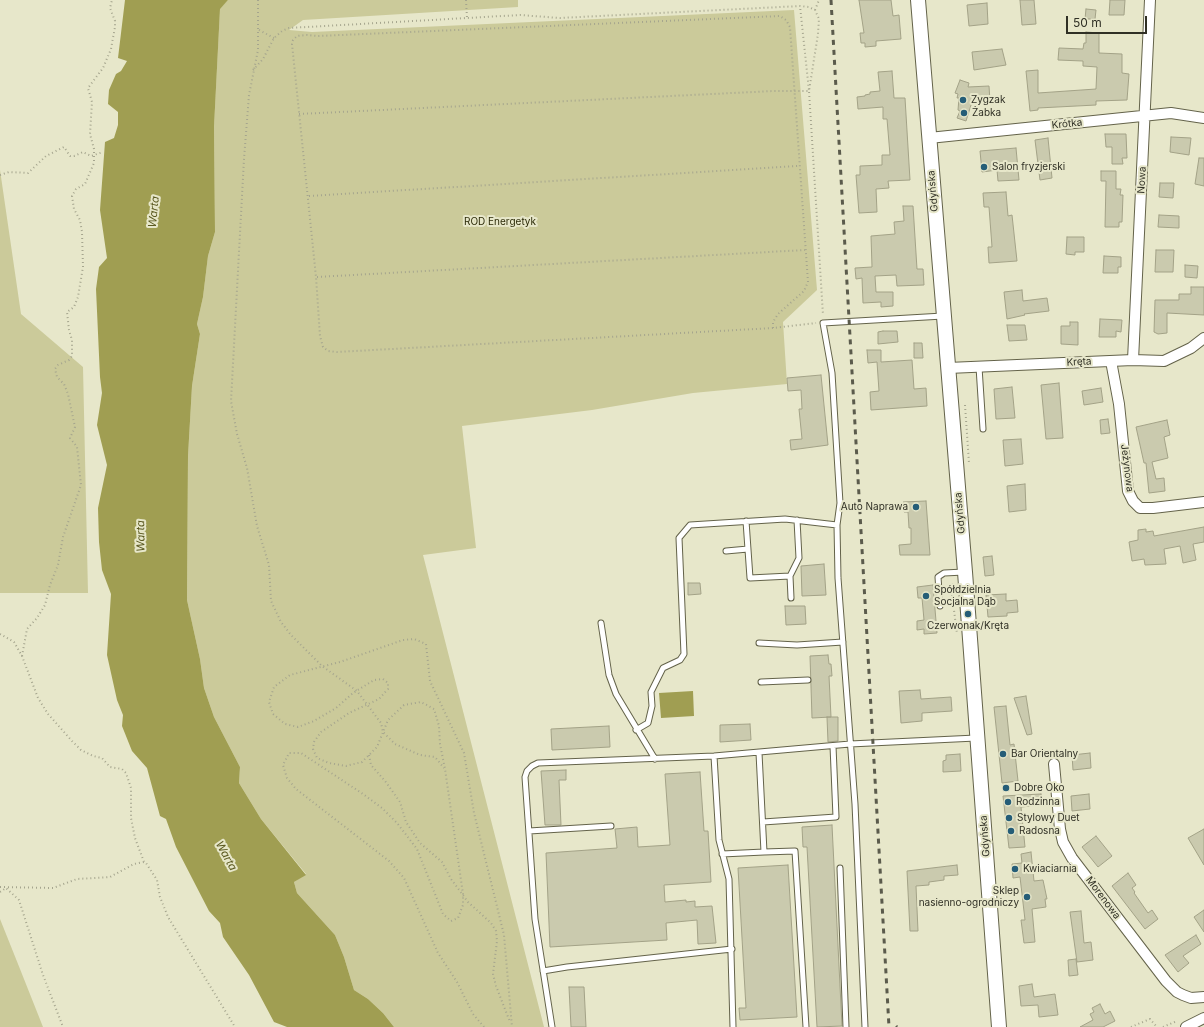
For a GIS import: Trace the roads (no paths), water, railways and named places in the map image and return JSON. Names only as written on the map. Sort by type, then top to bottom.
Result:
[{"type":"main road","name":"Gdyńska","points":[[918,0],[965,572],[999,1027]]},
{"type":"street","name":"Nowa","points":[[1133,360],[1150,0]]},
{"type":"street","name":"Krótka","points":[[929,138],[1171,113],[1204,118]]},
{"type":"street","name":"Kręta","points":[[948,368],[1133,360],[1164,361],[1191,348],[1204,338]]},
{"type":"street","name":"Jeżynowa","points":[[1111,361],[1119,404],[1128,491],[1133,501],[1140,508],[1204,502]]},
{"type":"street","name":"Morenowa","points":[[1054,764],[1060,829],[1063,842],[1072,858],[1166,981],[1177,992],[1183,995],[1191,998],[1204,996]]},
{"type":"street","points":[[1186,1027],[1204,1018]]},
{"type":"lane","points":[[865,1027],[850,744],[838,578],[837,525],[840,503],[832,373],[823,323],[944,316]]},
{"type":"lane","points":[[979,367],[983,429]]},
{"type":"lane","points":[[636,730],[648,723],[652,706],[651,692],[662,668],[680,660],[684,654],[678,538],[690,525],[785,519],[837,525]]},
{"type":"lane","points":[[791,598],[790,576],[799,558],[797,520]]},
{"type":"lane","points":[[746,521],[750,578],[790,576]]},
{"type":"lane","points":[[726,551],[748,549]]},
{"type":"lane","points":[[940,606],[938,577],[944,573],[965,572]]},
{"type":"lane","points":[[601,623],[609,675],[616,694],[636,730],[655,759]]},
{"type":"lane","points":[[758,643],[798,645],[843,642]]},
{"type":"lane","points":[[761,682],[808,680]]},
{"type":"lane","points":[[552,1027],[535,919],[525,777],[527,771],[532,766],[538,763],[714,756],[850,744],[977,738]]},
{"type":"lane","points":[[763,822],[836,817],[833,746]]},
{"type":"lane","points":[[759,752],[764,852]]},
{"type":"lane","points":[[714,756],[719,840],[729,879],[732,949],[730,1000],[733,1027]]},
{"type":"lane","points":[[529,831],[610,826]]},
{"type":"lane","points":[[722,854],[795,851],[806,1027]]},
{"type":"lane","points":[[840,868],[846,1027]]},
{"type":"lane","points":[[543,971],[732,949]]},
{"type":"water","name":"Warta","points":[[125,0],[228,0],[220,9],[214,127],[215,232],[208,256],[203,297],[197,324],[200,334],[192,386],[188,456],[187,600],[200,659],[204,688],[214,717],[240,767],[239,783],[261,819],[306,875],[294,882],[297,893],[335,935],[344,957],[354,990],[368,999],[383,1013],[394,1027],[287,1027],[274,1022],[249,975],[223,937],[220,923],[209,911],[176,847],[166,819],[160,816],[147,768],[132,751],[122,726],[123,715],[117,700],[107,655],[111,594],[102,570],[99,542],[98,508],[107,465],[97,425],[102,393],[96,289],[99,267],[107,258],[100,210],[105,142],[114,138],[118,125],[118,112],[108,104],[109,90],[116,74],[121,71],[127,61],[118,58]]},
{"type":"water","points":[[693,691],[694,716],[661,718],[659,693]]},
{"type":"railway","points":[[831,0],[889,1027]]},
{"type":"place","name":"Zygzak","points":[[963,100]]},
{"type":"place","name":"Żabka","points":[[964,113]]},
{"type":"place","name":"Salon fryzjerski","points":[[984,167]]},
{"type":"place","name":"Auto Naprawa","points":[[916,507]]},
{"type":"place","name":"Spółdzielnia Socjalna Dąb","points":[[926,596]]},
{"type":"place","name":"Czerwonak/Kręta","points":[[968,614]]},
{"type":"place","name":"Bar Orientalny","points":[[1003,754]]},
{"type":"place","name":"Dobre Oko","points":[[1006,788]]},
{"type":"place","name":"Rodzinna","points":[[1008,802]]},
{"type":"place","name":"Stylowy Duet","points":[[1009,818]]},
{"type":"place","name":"Radosna","points":[[1011,831]]},
{"type":"place","name":"Kwiaciarnia","points":[[1015,869]]},
{"type":"place","name":"Sklep nasienno-ogrodniczy","points":[[1027,897]]},
{"type":"park label","name":"ROD Energetyk","points":[[500,222]]}]
